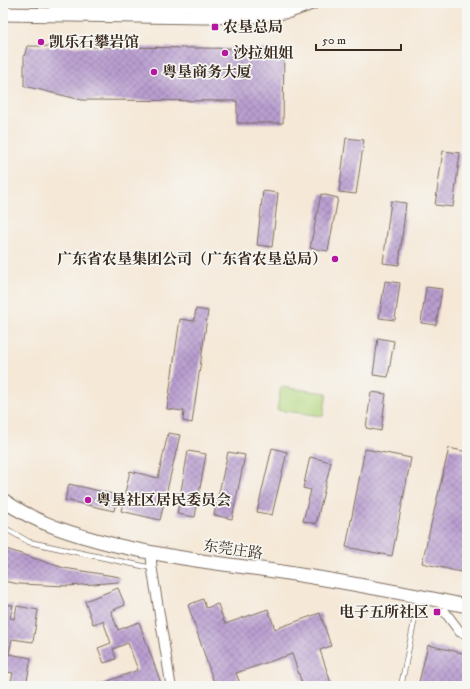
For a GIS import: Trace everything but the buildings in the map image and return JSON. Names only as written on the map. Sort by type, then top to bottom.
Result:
[{"type":"main road","points":[[53,3],[248,5],[267,3]]},
{"type":"main road","points":[[3,14],[205,17],[255,16],[290,11],[312,3]]},
{"type":"main road","name":"东莞庄路","points":[[3,500],[32,518],[64,531],[151,553],[188,560],[328,580],[467,606]]},
{"type":"street","points":[[151,553],[152,568],[171,686]]},
{"type":"street","points":[[445,612],[460,632],[467,634]]},
{"type":"lane","points":[[3,527],[29,542],[152,568]]},
{"type":"lane","points":[[401,686],[420,596]]},
{"type":"green space","points":[[281,387],[327,393],[323,416],[277,410]]},
{"type":"place","name":"农垦总局","points":[[215,27]]},
{"type":"place","name":"凯乐石攀岩馆","points":[[41,42]]},
{"type":"place","name":"沙拉姐姐","points":[[225,53]]},
{"type":"place","name":"粤垦商务大厦","points":[[154,72]]},
{"type":"place","name":"广东省农垦集团公司（广东省农垦总局）","points":[[335,259]]},
{"type":"place","name":"粤垦社区居民委员会","points":[[88,500]]},
{"type":"place","name":"电子五所社区","points":[[437,612]]}]
